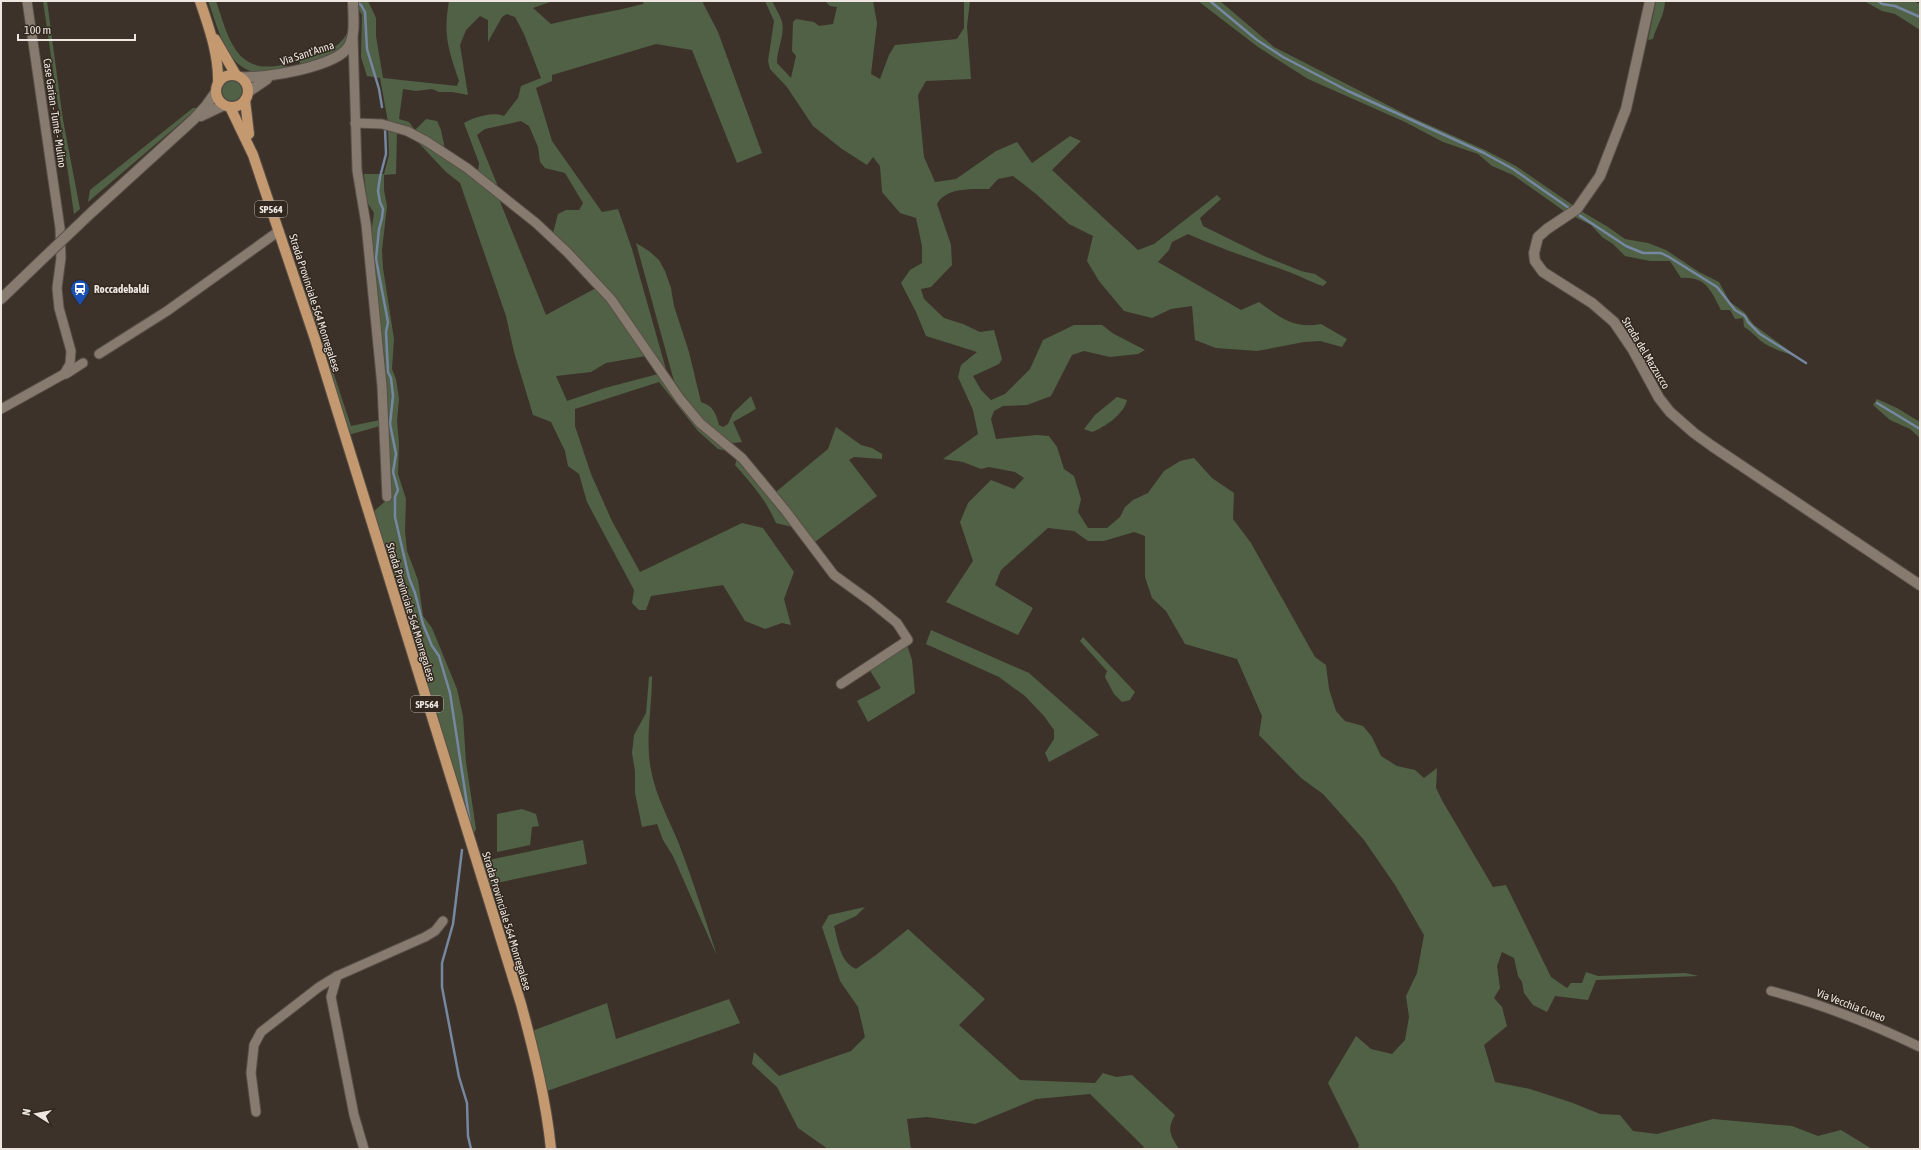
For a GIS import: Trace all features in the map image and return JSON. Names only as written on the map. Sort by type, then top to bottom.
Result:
[{"type":"main road","name":"Strada Provinciale 564 Monregalese","points":[[200,1],[209,27],[218,70],[217,97],[227,106],[253,155]]},
{"type":"main road","name":"Strada Provinciale 564 Monregalese","points":[[209,27],[238,76],[246,84],[246,121],[253,155],[317,346],[521,1004],[536,1062],[546,1112],[551,1149]]},
{"type":"main road","points":[[217,88],[225,76],[238,76]]},
{"type":"main road","points":[[227,106],[238,105],[246,96]]},
{"type":"street","name":"Case Garian - Tumè - Mulino","points":[[27,1],[60,228],[61,258],[57,288],[59,308],[71,351],[70,364],[64,374]]},
{"type":"street","name":"Strada del Mazzucco","points":[[1650,1],[1626,109],[1600,176],[1577,209],[1546,229],[1538,237],[1534,249],[1535,261],[1543,272],[1592,303],[1614,322],[1633,350],[1659,398],[1679,421],[1706,442],[1920,585]]},
{"type":"street","name":"Via Sant'Anna","points":[[238,76],[271,77],[334,59],[347,49],[353,34],[353,3]]},
{"type":"street","points":[[353,34],[354,123],[357,170],[366,224],[382,386],[387,497]]},
{"type":"street","name":"Via Sant'Anna","points":[[246,96],[271,77]]},
{"type":"street","points":[[1,299],[92,212],[194,119],[206,106],[217,88]]},
{"type":"street","points":[[194,119],[227,106]]},
{"type":"street","points":[[354,123],[382,124],[407,131],[426,141],[467,168],[536,223],[568,252],[611,299],[695,417],[719,440],[742,458],[785,510],[834,575],[897,623],[908,640],[840,684]]},
{"type":"street","points":[[99,354],[167,311],[279,231]]},
{"type":"street","points":[[1,409],[83,363]]},
{"type":"street","points":[[256,1112],[251,1073],[253,1053],[257,1037],[284,1013],[336,976],[426,936],[435,930],[443,921]]},
{"type":"street","points":[[336,976],[331,997],[354,1115],[364,1149]]},
{"type":"street","name":"Via Vecchia Cuneo","points":[[1771,991],[1813,1003],[1884,1030],[1920,1047]]},
{"type":"green space","points":[[43,1],[47,1],[63,120],[80,209],[74,214]]},
{"type":"green space","points":[[208,1],[216,1],[225,29],[237,52],[245,60],[256,65],[269,67],[286,64],[287,69],[256,72],[246,69],[237,63],[224,44]]},
{"type":"green space","points":[[358,1],[367,1],[376,18],[376,36],[383,78],[457,86],[459,81],[449,50],[446,23],[449,1],[553,1],[533,8],[551,24],[632,7],[643,4],[644,1],[702,1],[718,32],[762,153],[737,163],[692,50],[656,44],[552,75],[552,81],[536,88],[552,141],[602,212],[618,209],[632,249],[667,373],[611,293],[553,233],[558,214],[566,210],[579,210],[583,203],[565,173],[545,168],[540,162],[538,147],[529,126],[521,121],[485,129],[477,135],[499,189],[478,172],[479,163],[464,123],[489,114],[504,116],[518,98],[521,86],[541,78],[524,34],[515,17],[507,14],[502,17],[488,42],[488,20],[480,16],[466,30],[460,45],[468,95],[452,92],[439,92],[432,89],[416,91],[403,89],[399,119],[409,122],[415,130],[426,119],[437,121],[441,130],[445,149],[388,122],[380,78],[367,76],[361,57],[362,15],[359,10]]},
{"type":"green space","points":[[765,1],[772,1],[781,19],[783,27],[777,63],[791,78],[796,56],[792,51],[793,22],[796,19],[814,22],[819,26],[833,24],[837,7],[830,6],[825,1],[873,1],[877,23],[871,74],[880,79],[889,55],[895,45],[957,39],[964,28],[964,1],[970,1],[967,26],[971,79],[926,81],[918,95],[924,157],[935,182],[956,179],[996,151],[1017,142],[1032,163],[1070,136],[1081,141],[1052,170],[1138,250],[1154,244],[1217,195],[1221,199],[1200,218],[1203,226],[1264,256],[1301,271],[1315,274],[1327,282],[1323,286],[1319,285],[1188,234],[1172,242],[1169,250],[1158,262],[1241,310],[1259,302],[1288,321],[1303,325],[1321,324],[1347,339],[1342,347],[1320,341],[1304,342],[1257,351],[1216,348],[1195,340],[1192,306],[1171,309],[1152,318],[1124,311],[1099,281],[1087,261],[1093,236],[1069,224],[1036,194],[1013,176],[998,179],[989,189],[960,190],[947,194],[941,198],[937,204],[951,245],[952,265],[931,287],[921,289],[924,299],[944,318],[963,324],[980,332],[994,330],[1002,359],[999,364],[973,376],[981,390],[991,400],[1005,394],[1030,369],[1043,340],[1074,325],[1102,325],[1114,334],[1145,350],[1138,354],[1110,357],[1084,351],[1072,355],[1051,396],[1027,405],[1003,406],[994,411],[991,419],[996,439],[1037,435],[1049,436],[1057,447],[1064,469],[1074,476],[1081,499],[1078,512],[1088,528],[1107,528],[1120,517],[1125,507],[1133,500],[1148,493],[1164,471],[1180,461],[1194,458],[1212,478],[1234,493],[1233,519],[1251,543],[1315,657],[1326,665],[1329,689],[1336,711],[1345,721],[1363,726],[1372,737],[1381,756],[1397,766],[1415,770],[1424,778],[1437,768],[1436,788],[1443,802],[1493,887],[1506,885],[1551,977],[1567,988],[1571,983],[1582,983],[1586,972],[1598,976],[1685,973],[1699,976],[1596,980],[1588,1000],[1555,996],[1547,1012],[1533,1005],[1524,993],[1514,958],[1502,952],[1497,966],[1500,988],[1494,998],[1502,1007],[1507,1026],[1484,1045],[1495,1082],[1530,1089],[1573,1103],[1600,1114],[1620,1115],[1633,1131],[1657,1134],[1713,1119],[1792,1126],[1818,1136],[1841,1130],[1872,1149],[1358,1149],[1359,1145],[1328,1083],[1356,1036],[1371,1049],[1392,1054],[1405,1040],[1409,1017],[1406,996],[1417,973],[1424,935],[1395,885],[1364,840],[1323,794],[1301,778],[1259,735],[1262,716],[1237,659],[1185,644],[1166,611],[1152,598],[1145,577],[1145,536],[1134,532],[1104,541],[1088,541],[1074,531],[1048,528],[1001,570],[995,585],[1033,608],[1018,635],[946,602],[973,561],[960,522],[968,503],[991,480],[1014,489],[1024,478],[1015,472],[989,467],[981,469],[963,462],[943,459],[978,434],[973,410],[958,377],[961,365],[977,352],[926,336],[901,283],[910,270],[922,263],[922,246],[916,218],[900,213],[882,192],[880,166],[873,157],[867,165],[842,149],[813,126],[787,87],[770,69],[768,61],[774,21]]},
{"type":"green space","points":[[1198,1],[1220,1],[1274,47],[1409,116],[1485,150],[1516,166],[1574,206],[1564,214],[1564,211],[1513,175],[1492,166],[1478,154],[1443,142],[1405,122],[1308,79],[1258,47]]},
{"type":"green space","points":[[1656,1],[1665,1],[1662,17],[1653,39],[1648,40]]},
{"type":"green space","points":[[1864,1],[1913,1],[1920,4],[1920,30],[1895,14],[1882,11]]},
{"type":"green space","points":[[349,29],[347,38],[338,50],[325,57],[301,65],[299,60],[322,53],[335,47]]},
{"type":"green space","points":[[232,81],[239,84],[242,91],[239,98],[232,101],[225,98],[222,91],[225,84]]},
{"type":"green space","points":[[193,108],[198,108],[88,202],[90,190]]},
{"type":"green space","points":[[388,128],[397,131],[396,174],[384,175],[384,190],[387,206],[382,250],[383,268],[394,339],[392,369],[396,379],[399,399],[397,421],[399,444],[398,474],[406,499],[405,531],[407,551],[418,580],[423,616],[432,628],[457,689],[463,716],[466,762],[476,829],[473,836],[373,512],[389,498],[370,240],[374,213],[367,202],[364,174],[384,174],[389,155]]},
{"type":"green space","points":[[414,138],[456,164],[499,199],[546,315],[596,288],[610,304],[646,356],[606,363],[591,372],[556,376],[567,401],[605,388],[658,374],[698,424],[728,451],[718,449],[698,431],[659,382],[575,409],[575,426],[591,474],[612,521],[640,572],[742,523],[763,528],[794,572],[784,599],[791,625],[782,623],[765,629],[745,621],[723,585],[651,596],[646,610],[639,610],[632,603],[634,590],[587,502],[579,474],[568,466],[565,451],[551,422],[533,415],[514,352],[506,316],[460,183],[446,172]]},
{"type":"green space","points":[[1581,211],[1625,239],[1648,243],[1666,250],[1699,272],[1719,282],[1730,302],[1744,312],[1754,325],[1795,355],[1777,350],[1761,341],[1744,327],[1743,318],[1735,319],[1730,310],[1721,310],[1707,286],[1696,279],[1681,278],[1670,261],[1650,261],[1625,256],[1613,244],[1602,237],[1591,225],[1573,216]]},
{"type":"green space","points":[[636,243],[649,251],[659,260],[665,271],[671,288],[674,306],[689,352],[701,402],[711,408],[717,417],[719,425],[723,427],[728,424],[733,413],[751,396],[756,409],[733,422],[742,442],[729,442],[713,431],[692,407],[674,381]]},
{"type":"green space","points":[[306,290],[351,426],[380,420],[380,426],[348,435],[303,292]]},
{"type":"green space","points":[[1117,397],[1127,400],[1118,415],[1103,427],[1092,432],[1084,429],[1095,415]]},
{"type":"green space","points":[[1877,399],[1897,408],[1920,422],[1920,438],[1910,429],[1890,420],[1873,405]]},
{"type":"green space","points":[[836,427],[861,445],[872,448],[882,454],[882,459],[854,457],[849,460],[877,496],[812,544],[776,496],[777,491],[828,449]]},
{"type":"green space","points":[[737,458],[792,527],[776,523],[763,499],[735,465]]},
{"type":"green space","points":[[931,630],[1029,673],[1099,735],[1049,762],[1045,753],[1054,739],[1054,730],[1044,716],[1025,696],[999,677],[926,644]]},
{"type":"green space","points":[[1083,637],[1135,692],[1130,700],[1122,702],[1114,694],[1105,677],[1107,671],[1080,641]]},
{"type":"green space","points":[[907,645],[912,660],[915,693],[868,722],[857,701],[881,688],[869,669]]},
{"type":"green space","points":[[652,676],[649,758],[653,780],[659,799],[679,844],[717,956],[673,856],[663,840],[657,824],[642,827],[635,793],[635,771],[632,753],[634,735],[646,713],[649,677]]},
{"type":"green space","points":[[522,809],[536,814],[539,826],[532,827],[530,845],[497,852],[497,814]]},
{"type":"green space","points":[[583,840],[587,864],[487,885],[480,862]]},
{"type":"green space","points":[[865,907],[856,916],[834,926],[840,950],[846,961],[851,966],[856,969],[908,929],[985,999],[959,1025],[1020,1080],[1095,1083],[1103,1073],[1116,1077],[1132,1075],[1175,1115],[1170,1129],[1179,1149],[1142,1149],[1144,1147],[1090,1094],[1036,1099],[975,1124],[927,1117],[907,1119],[911,1149],[828,1149],[798,1128],[777,1087],[752,1064],[754,1052],[779,1076],[851,1051],[865,1037],[858,1007],[840,981],[822,927],[829,915]]},
{"type":"green space","points":[[729,999],[740,1023],[547,1091],[532,1031],[607,1003],[616,1039]]},
{"type":"waterway","points":[[1210,1],[1257,40],[1283,57],[1348,91],[1484,153],[1513,169],[1569,208]]},
{"type":"waterway","points":[[1878,1],[1882,4],[1895,6],[1920,17]]},
{"type":"waterway","points":[[356,2],[361,5],[365,12],[367,49],[379,89],[382,107]]},
{"type":"waterway","points":[[385,128],[386,154],[378,191],[383,209],[376,259],[388,322],[386,332],[388,372],[391,378],[393,396],[390,424],[396,454],[393,472],[398,490],[395,497],[395,517],[409,578],[415,593],[423,624],[432,646],[439,656],[450,693],[470,824]]},
{"type":"waterway","points":[[1579,215],[1626,246],[1643,253],[1661,253],[1717,287],[1735,310],[1745,316],[1748,322],[1760,334],[1806,363]]},
{"type":"waterway","points":[[1877,403],[1920,429]]},
{"type":"waterway","points":[[462,850],[453,924],[442,963],[442,987],[459,1077],[467,1103],[468,1136],[471,1149]]},
{"type":"place","name":"Roccadebaldi","points":[[80,306]]}]
